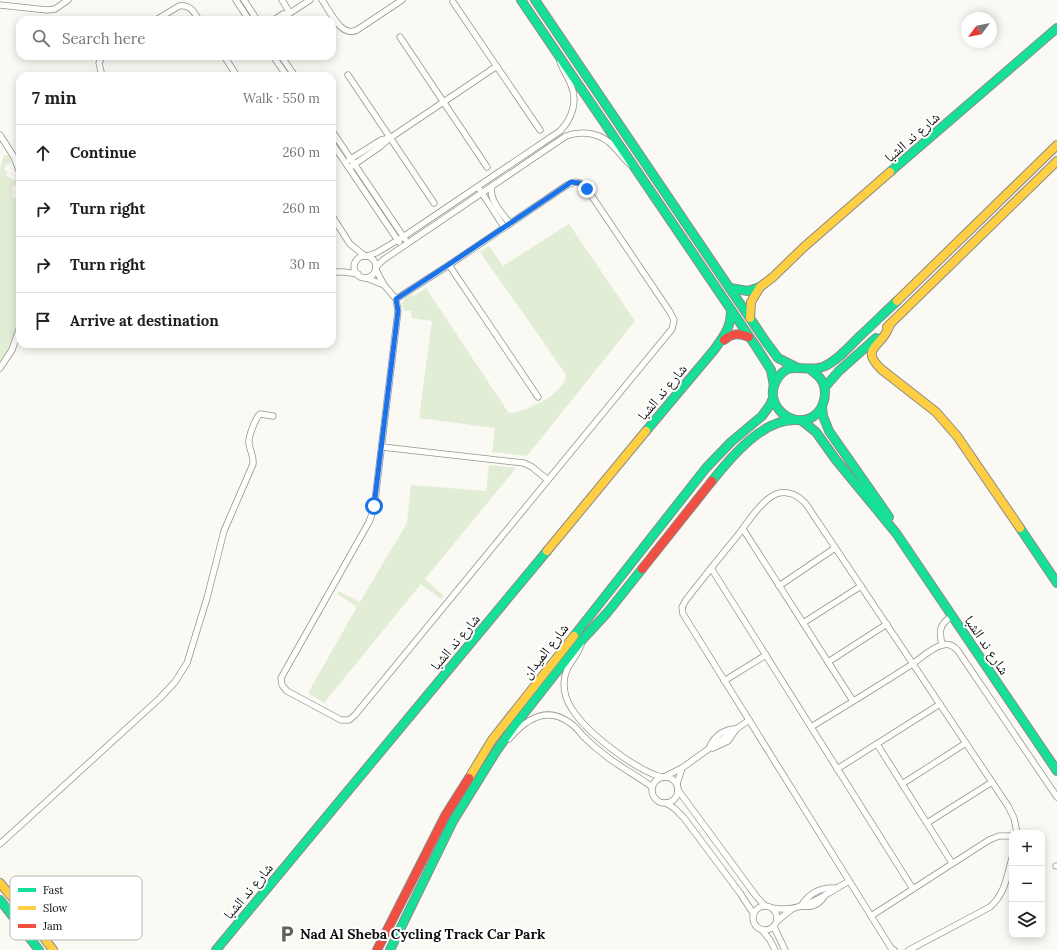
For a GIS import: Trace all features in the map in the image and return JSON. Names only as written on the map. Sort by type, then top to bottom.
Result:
[{"type":"street","points":[[0,5],[47,10],[54,8],[68,0]]},
{"type":"street","points":[[236,0],[246,16]]},
{"type":"street","points":[[244,0],[254,16]]},
{"type":"street","points":[[282,0],[290,13]]},
{"type":"street","points":[[281,16],[290,13],[310,0]]},
{"type":"street","points":[[322,0],[333,16]]},
{"type":"street","points":[[336,20],[342,29],[349,32],[357,30],[402,0]]},
{"type":"street","points":[[521,0],[749,336],[770,370],[774,386]]},
{"type":"street","points":[[536,0],[775,355],[782,361],[796,367]]},
{"type":"street","points":[[453,2],[540,130]]},
{"type":"street","points":[[163,16],[183,5],[191,8],[196,16]]},
{"type":"street","name":"شارع ند الشبا","points":[[760,287],[1057,28]]},
{"type":"street","points":[[400,37],[487,167]]},
{"type":"street","points":[[339,272],[348,268],[360,258],[376,253],[403,237],[556,134],[564,127],[569,120],[573,109],[574,94],[563,70],[559,56]]},
{"type":"street","points":[[101,60],[101,72]]},
{"type":"street","points":[[227,60],[234,72]]},
{"type":"street","points":[[277,60],[284,72]]},
{"type":"street","points":[[284,60],[292,72]]},
{"type":"street","points":[[351,166],[497,66]]},
{"type":"street","points":[[348,75],[434,203]]},
{"type":"street","points":[[366,278],[372,275],[383,260],[566,136],[576,133],[592,134],[614,146],[626,162],[633,166]]},
{"type":"street","points":[[0,136],[16,162]]},
{"type":"street","points":[[336,138],[351,166],[402,247]]},
{"type":"street","points":[[348,161],[381,140],[390,138]]},
{"type":"street","points":[[811,370],[831,363],[1057,145]]},
{"type":"street","points":[[336,148],[348,161]]},
{"type":"street","points":[[825,387],[839,371],[890,324],[1057,161]]},
{"type":"street","points":[[351,166],[407,243]]},
{"type":"street","points":[[481,193],[481,189],[504,173],[506,168]]},
{"type":"street","points":[[350,244],[373,260],[384,285],[396,299],[398,311],[374,506],[371,517],[281,678],[282,686],[287,691],[341,720],[349,720],[355,715],[669,333],[672,329],[674,320],[666,305],[587,189],[580,183],[571,182],[396,299]]},
{"type":"street","points":[[492,186],[491,192],[493,199],[510,224]]},
{"type":"street","points":[[481,193],[504,227]]},
{"type":"street","points":[[336,222],[350,244],[356,262],[355,269],[358,274]]},
{"type":"street","points":[[448,265],[538,398]]},
{"type":"street","points":[[339,272],[358,274],[384,285]]},
{"type":"street","points":[[730,288],[748,291],[760,287]]},
{"type":"street","points":[[750,318],[752,302],[760,287]]},
{"type":"street","name":"شارع ند الشبا","points":[[216,950],[714,350],[728,330],[731,319],[731,310]]},
{"type":"street","points":[[890,324],[886,333],[872,349],[873,361],[940,416],[957,436],[1057,583]]},
{"type":"street","name":"شارع ند الشبا","points":[[714,350],[730,335],[739,333],[749,336]]},
{"type":"street","points":[[0,368],[12,350],[16,338]]},
{"type":"street","points":[[802,367],[811,370],[820,377],[825,387],[826,394],[822,407],[814,416],[798,420],[787,417],[775,406],[773,398],[774,386],[777,379],[788,369],[802,367]]},
{"type":"street","name":"شارع الميدان","points":[[377,950],[445,816],[492,740],[706,468],[732,442],[764,414],[773,398]]},
{"type":"street","name":"شارع ند الشبا","points":[[822,407],[824,420],[829,431],[886,512],[896,533]]},
{"type":"street","points":[[0,844],[160,698],[181,673],[189,657],[224,531],[253,464],[253,456],[249,442],[256,419],[258,416],[263,414],[273,416]]},
{"type":"street","name":"شارع ند الشبا","points":[[798,420],[816,432],[836,460],[896,533],[1057,771]]},
{"type":"street","name":"شارع الميدان","points":[[390,950],[453,822],[497,750],[515,725],[581,641],[607,613],[710,482],[729,461],[770,425],[782,421],[798,420]]},
{"type":"street","points":[[382,447],[524,463],[532,467],[548,480]]},
{"type":"street","points":[[894,950],[871,916],[684,617],[682,610],[683,603],[743,528],[770,497],[779,493],[789,493],[799,497],[802,500],[887,624],[1012,812],[1017,830]]},
{"type":"street","points":[[743,528],[853,701]]},
{"type":"street","points":[[779,586],[835,548]]},
{"type":"street","points":[[711,568],[913,889]]},
{"type":"street","points":[[803,623],[861,586]]},
{"type":"street","points":[[942,645],[940,633],[941,627],[945,621],[952,616]]},
{"type":"street","points":[[828,662],[887,624]]},
{"type":"street","points":[[581,641],[578,651],[568,667],[565,677],[565,693],[571,708],[586,726],[613,749],[644,770],[662,777],[673,779],[728,859],[764,906]]},
{"type":"street","points":[[811,727],[942,645],[953,646],[958,651],[1057,797]]},
{"type":"street","points":[[724,681],[766,655]]},
{"type":"street","points":[[838,769],[940,704]]},
{"type":"street","points":[[497,750],[526,722],[539,716],[557,717],[570,723],[608,758],[652,787]]},
{"type":"street","points":[[749,720],[682,768],[654,782],[652,793],[660,802],[666,803],[674,808],[684,818],[754,913]]},
{"type":"street","points":[[902,784],[966,743]]},
{"type":"street","points":[[877,744],[952,863]]},
{"type":"street","points":[[666,803],[675,799],[682,768]]},
{"type":"street","points":[[927,823],[992,782]]},
{"type":"street","points":[[871,916],[994,837],[1009,836]]},
{"type":"street","points":[[910,950],[990,907],[1004,890],[1010,866]]},
{"type":"street","points":[[762,930],[768,930],[774,927],[777,921],[792,909],[826,894],[849,881]]},
{"type":"street","points":[[0,883],[10,895]]},
{"type":"street","points":[[801,906],[807,898],[818,890],[836,888]]},
{"type":"street","points":[[1,902],[10,913]]},
{"type":"street","points":[[775,950],[770,940],[762,930],[754,925],[752,918],[754,913],[757,908],[764,906],[792,909]]},
{"type":"street","points":[[772,908],[777,915],[777,921]]},
{"type":"street","points":[[774,927],[785,950]]},
{"type":"street","points":[[31,940],[39,950]]},
{"type":"street","points":[[46,940],[53,950]]},
{"type":"green space","points":[[4,155],[8,155],[11,161],[10,164],[6,164],[4,170],[8,172],[6,175],[14,181],[16,178],[16,185],[12,187],[13,198],[16,198],[16,330],[13,340],[0,364],[0,170]]},
{"type":"green space","points":[[569,224],[635,321],[527,456],[492,452],[495,428],[419,418],[432,321],[412,318],[411,311],[404,311],[402,305],[404,299],[412,295],[414,296],[426,288],[508,412],[517,412],[538,404],[554,394],[562,385],[566,379],[565,373],[480,252],[489,246],[503,266]]},
{"type":"green space","points":[[489,465],[516,468],[425,579],[444,596],[441,599],[421,584],[324,703],[308,693],[357,607],[337,594],[338,591],[360,602],[407,523],[411,485],[486,491]]},
{"type":"traffic: fast","points":[[521,0],[757,348],[771,370],[774,386]]},
{"type":"traffic: fast","points":[[535,0],[766,342],[778,358],[796,367]]},
{"type":"traffic: fast","points":[[890,172],[1057,28]]},
{"type":"traffic: fast","points":[[730,288],[748,291],[760,287]]},
{"type":"traffic: fast","points":[[811,370],[823,382],[825,393],[821,408],[818,413],[806,420],[789,418],[782,413],[773,398],[773,390],[776,381],[781,374],[792,368],[811,369],[825,366],[830,363],[843,353],[897,301]]},
{"type":"traffic: fast","points":[[646,431],[714,350],[726,332],[730,322],[731,310]]},
{"type":"traffic: fast","points":[[825,387],[839,371],[876,338]]},
{"type":"traffic: fast","points":[[574,636],[706,468],[731,442],[762,416],[773,398]]},
{"type":"traffic: fast","points":[[822,407],[823,416],[829,431],[889,517]]},
{"type":"traffic: fast","points":[[712,481],[728,461],[759,433],[770,426],[794,420]]},
{"type":"traffic: fast","points":[[801,420],[816,432],[836,460],[896,533],[1057,771]]},
{"type":"traffic: fast","points":[[1020,528],[1057,583]]},
{"type":"traffic: fast","points":[[216,950],[547,551]]},
{"type":"traffic: fast","points":[[390,950],[453,821],[497,750],[581,641],[607,613],[642,569]]},
{"type":"traffic: fast","points":[[0,900],[10,913]]},
{"type":"traffic: fast","points":[[31,940],[39,950]]},
{"type":"traffic: slow","points":[[897,301],[1057,145]]},
{"type":"traffic: slow","points":[[887,327],[1057,161]]},
{"type":"traffic: slow","points":[[750,318],[751,302],[760,287],[890,172]]},
{"type":"traffic: slow","points":[[890,324],[888,330],[873,350],[872,358],[875,363],[936,412],[957,436],[1020,528]]},
{"type":"traffic: slow","points":[[547,551],[646,431]]},
{"type":"traffic: slow","points":[[469,778],[492,740],[574,636]]},
{"type":"traffic: slow","points":[[0,883],[10,895]]},
{"type":"traffic: slow","points":[[46,940],[53,950]]},
{"type":"traffic: jam","points":[[724,340],[736,334],[749,337]]},
{"type":"traffic: jam","points":[[642,569],[712,481]]},
{"type":"traffic: jam","points":[[377,950],[445,816],[469,778]]},
{"type":"place","name":"Nad Al Sheba Cycling Track Car Park","points":[[287,934]]},
{"type":"route","points":[[374,506],[398,311],[396,299],[571,182],[580,183],[587,189]]}]
